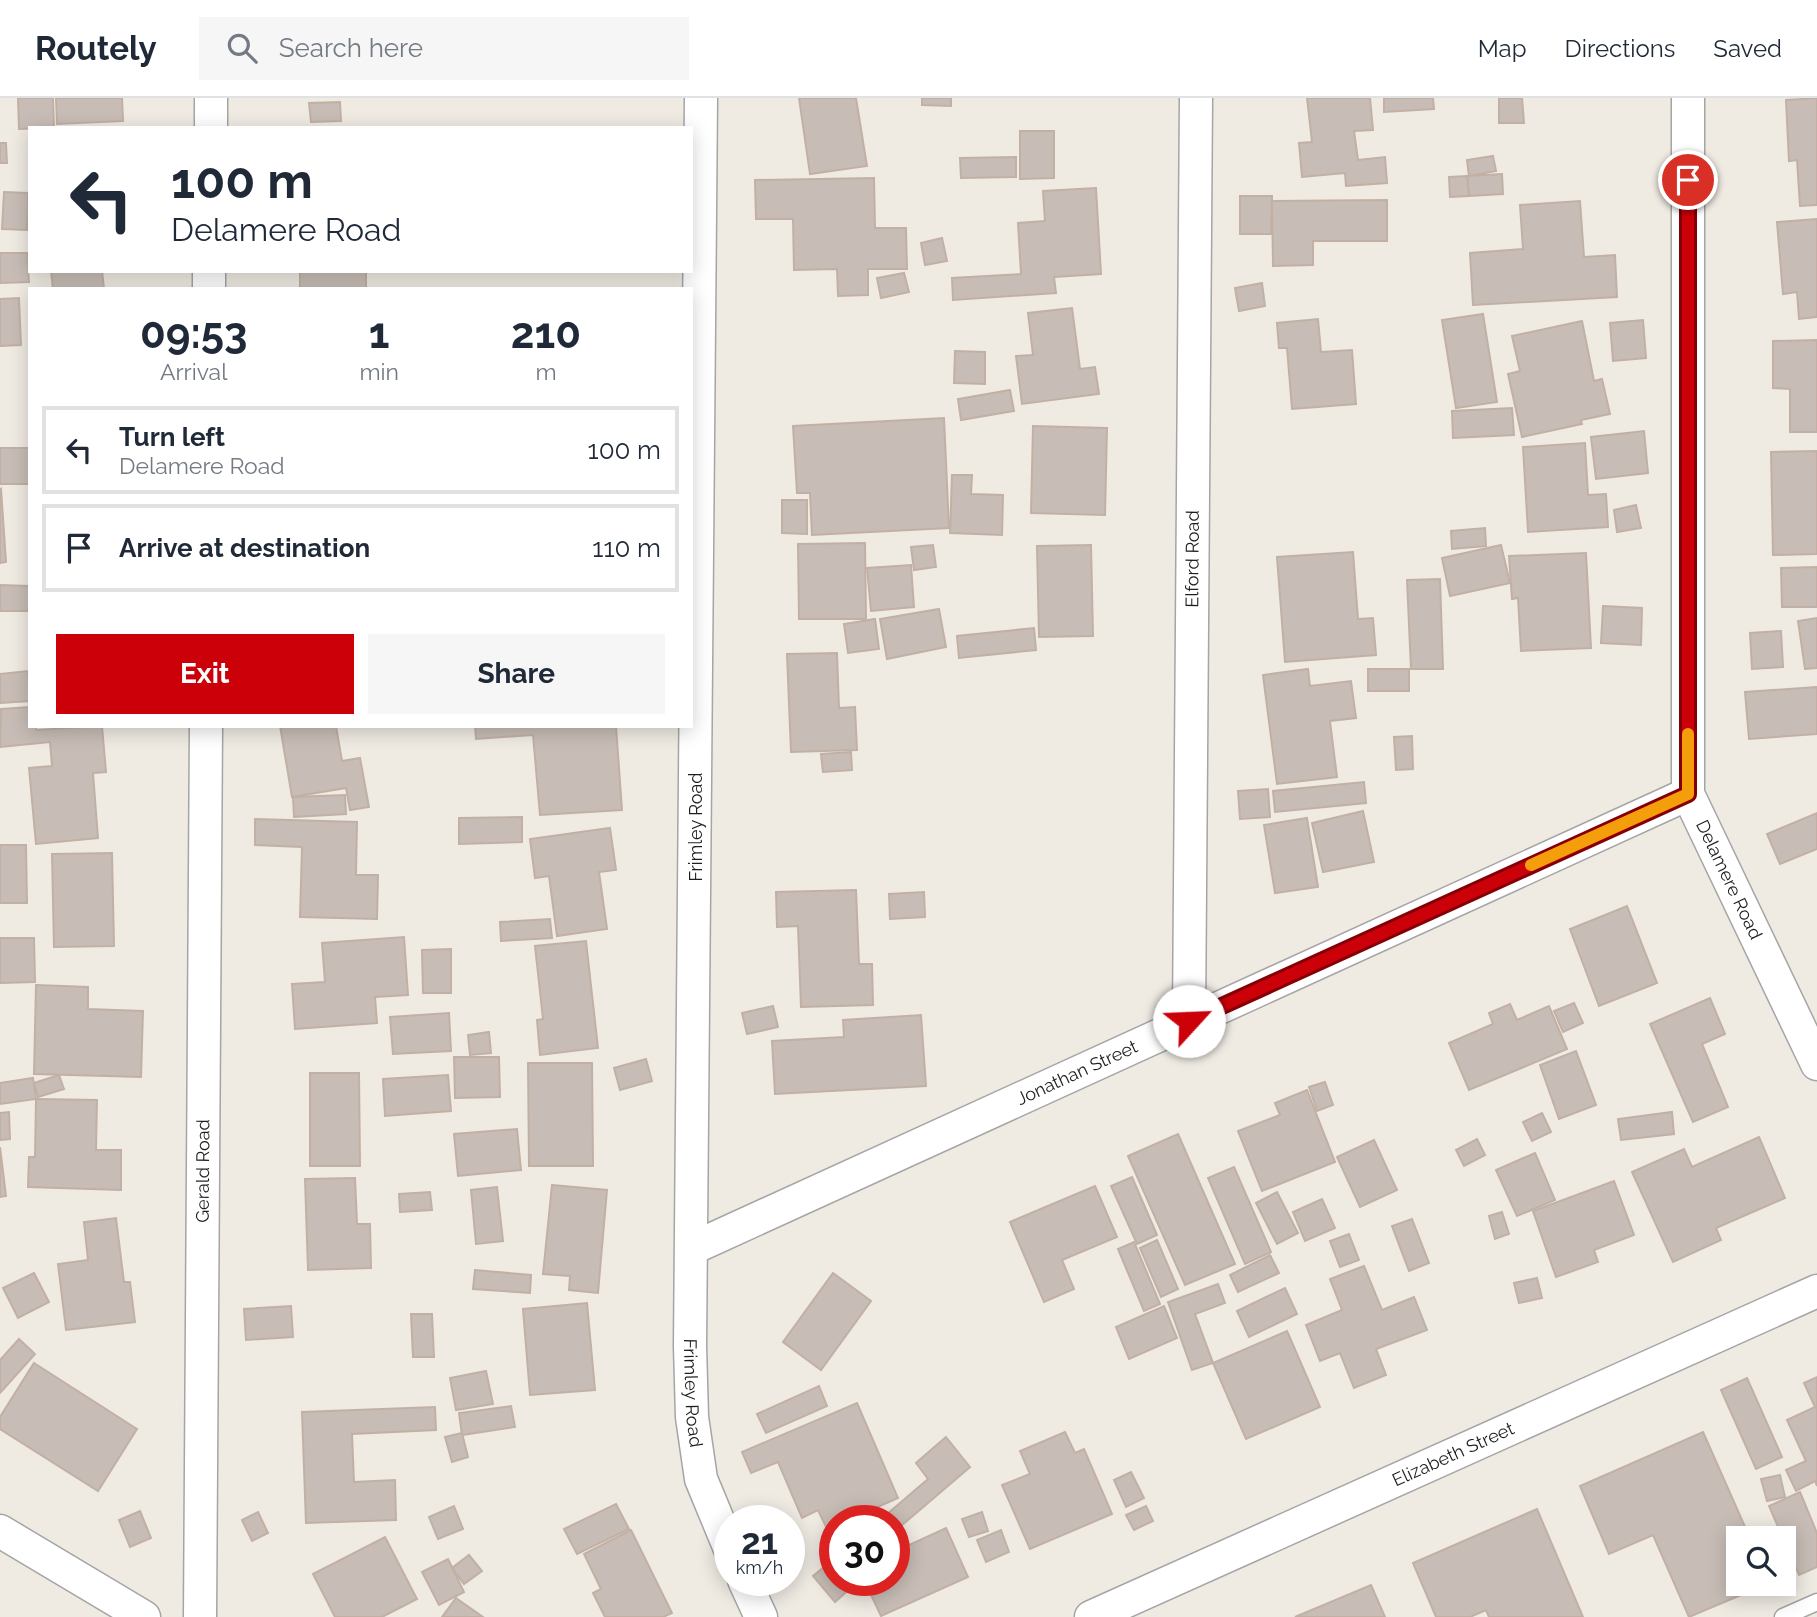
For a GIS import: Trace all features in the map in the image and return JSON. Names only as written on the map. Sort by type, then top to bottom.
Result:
[{"type":"street","points":[[211,98],[211,126]]},
{"type":"street","name":"Frimley Road","points":[[701,98],[693,1248],[690,1346],[695,1448],[701,1479],[714,1510]]},
{"type":"street","name":"Elford Road","points":[[1189,1021],[1196,98]]},
{"type":"street","name":"Delamere Road","points":[[1688,98],[1688,794],[1817,1064]]},
{"type":"street","name":"Gerald Road","points":[[200,1617],[206,728]]},
{"type":"street","name":"Jonathan Street","points":[[693,1248],[1688,794]]},
{"type":"street","name":"Elizabeth Street","points":[[1091,1617],[1817,1291]]},
{"type":"street","points":[[0,1531],[144,1617]]},
{"type":"street","points":[[751,1596],[761,1617]]},
{"type":"lane","points":[[1783,1617],[1817,1602]]},
{"type":"building","points":[[18,98],[53,98],[54,126],[28,126],[28,129],[19,129]]},
{"type":"building","points":[[56,98],[122,98],[123,121],[57,124]]},
{"type":"building","points":[[799,98],[856,98],[867,166],[810,174]]},
{"type":"building","points":[[922,98],[951,98],[951,106],[922,105]]},
{"type":"building","points":[[1307,98],[1370,98],[1373,130],[1354,131],[1358,160],[1385,157],[1387,183],[1346,186],[1345,173],[1302,177],[1299,143],[1312,142]]},
{"type":"building","points":[[1384,98],[1433,98],[1434,109],[1384,112]]},
{"type":"building","points":[[1499,98],[1522,98],[1524,123],[1499,123]]},
{"type":"building","points":[[1817,98],[1817,205],[1800,206],[1797,160],[1789,161],[1786,100]]},
{"type":"building","points":[[340,102],[341,121],[311,122],[309,103]]},
{"type":"building","points":[[1020,131],[1054,131],[1054,178],[1020,179]]},
{"type":"building","points":[[0,143],[6,143],[7,163],[0,163]]},
{"type":"building","points":[[1493,156],[1496,171],[1469,176],[1467,160]]},
{"type":"building","points":[[1016,157],[1016,177],[961,178],[960,158]]},
{"type":"building","points":[[1502,174],[1503,194],[1469,196],[1467,176]]},
{"type":"building","points":[[1467,176],[1469,196],[1450,197],[1449,177]]},
{"type":"building","points":[[874,178],[875,228],[906,228],[907,269],[868,269],[868,295],[838,296],[837,269],[794,270],[793,219],[756,219],[755,180]]},
{"type":"building","points":[[1096,188],[1101,274],[1054,277],[1056,293],[953,300],[952,278],[1021,274],[1018,223],[1045,221],[1043,191]]},
{"type":"building","points":[[4,192],[28,193],[27,230],[2,229]]},
{"type":"building","points":[[1240,196],[1272,196],[1271,234],[1240,234]]},
{"type":"building","points":[[1387,200],[1387,241],[1313,241],[1313,265],[1273,266],[1272,201]]},
{"type":"building","points":[[1580,201],[1584,257],[1615,255],[1617,297],[1473,305],[1470,253],[1523,249],[1520,205]]},
{"type":"building","points":[[1817,219],[1817,317],[1799,319],[1797,292],[1783,294],[1777,222]]},
{"type":"building","points":[[942,238],[947,261],[925,265],[921,243]]},
{"type":"building","points":[[0,253],[27,253],[29,282],[0,283]]},
{"type":"building","points":[[51,273],[102,273],[104,287],[53,287]]},
{"type":"building","points":[[300,273],[366,273],[366,287],[300,287]]},
{"type":"building","points":[[904,273],[909,292],[881,298],[877,278]]},
{"type":"building","points":[[1262,283],[1265,306],[1239,311],[1235,288]]},
{"type":"building","points":[[19,298],[21,345],[0,346],[0,299]]},
{"type":"building","points":[[1072,308],[1080,369],[1095,367],[1099,394],[1022,404],[1016,356],[1033,355],[1028,313]]},
{"type":"building","points":[[1483,314],[1497,402],[1456,408],[1442,320]]},
{"type":"building","points":[[1318,319],[1321,352],[1352,350],[1356,404],[1292,409],[1287,348],[1279,348],[1277,323]]},
{"type":"building","points":[[1643,320],[1646,358],[1613,361],[1610,323]]},
{"type":"building","points":[[1582,321],[1594,381],[1602,379],[1610,414],[1581,420],[1582,424],[1522,437],[1508,374],[1520,371],[1512,336]]},
{"type":"building","points":[[1817,340],[1817,432],[1790,432],[1790,389],[1773,388],[1773,341]]},
{"type":"building","points":[[955,351],[985,352],[985,384],[954,383]]},
{"type":"building","points":[[1010,390],[1014,411],[961,420],[958,399]]},
{"type":"building","points":[[1512,408],[1514,435],[1453,438],[1452,411]]},
{"type":"building","points":[[944,418],[949,528],[812,535],[810,493],[797,493],[793,426]]},
{"type":"building","points":[[1033,426],[1107,428],[1105,515],[1031,513]]},
{"type":"building","points":[[1644,431],[1648,473],[1596,479],[1591,437]]},
{"type":"building","points":[[1585,443],[1588,495],[1606,494],[1608,527],[1528,532],[1523,447]]},
{"type":"building","points":[[0,448],[28,448],[28,484],[0,484]]},
{"type":"building","points":[[1817,451],[1817,554],[1773,555],[1771,452]]},
{"type":"building","points":[[952,475],[972,475],[971,494],[1003,495],[1002,535],[950,533]]},
{"type":"building","points":[[0,490],[6,562],[0,563]]},
{"type":"building","points":[[782,500],[807,500],[807,534],[782,533]]},
{"type":"building","points":[[1636,505],[1641,528],[1617,532],[1614,510]]},
{"type":"building","points":[[1485,528],[1486,546],[1452,549],[1451,531]]},
{"type":"building","points":[[865,543],[866,619],[799,619],[798,544]]},
{"type":"building","points":[[933,545],[936,567],[914,570],[911,547]]},
{"type":"building","points":[[1091,545],[1093,636],[1039,637],[1037,546]]},
{"type":"building","points":[[1501,545],[1510,583],[1450,596],[1442,558]]},
{"type":"building","points":[[1353,552],[1358,619],[1373,618],[1376,655],[1285,662],[1277,557]]},
{"type":"building","points":[[1586,553],[1591,648],[1521,651],[1518,598],[1512,599],[1509,556]]},
{"type":"building","points":[[911,565],[914,607],[871,611],[867,568]]},
{"type":"building","points":[[1817,567],[1817,607],[1782,607],[1781,568]]},
{"type":"building","points":[[1440,579],[1443,669],[1411,669],[1407,580]]},
{"type":"building","points":[[0,585],[28,586],[28,611],[0,611]]},
{"type":"building","points":[[1603,606],[1642,608],[1641,645],[1601,643]]},
{"type":"building","points":[[939,609],[946,647],[887,659],[880,619]]},
{"type":"building","points":[[1817,618],[1817,668],[1805,669],[1798,621]]},
{"type":"building","points":[[875,619],[879,649],[848,653],[844,624]]},
{"type":"building","points":[[1034,628],[1036,650],[959,658],[957,636]]},
{"type":"building","points":[[1781,631],[1783,667],[1752,669],[1750,633]]},
{"type":"building","points":[[837,653],[839,708],[855,707],[857,750],[791,752],[787,654]]},
{"type":"building","points":[[1308,669],[1310,686],[1351,681],[1356,718],[1330,721],[1337,777],[1277,784],[1263,675]]},
{"type":"building","points":[[1368,669],[1409,669],[1409,691],[1368,691]]},
{"type":"building","points":[[28,671],[28,701],[0,703],[0,674]]},
{"type":"building","points":[[1817,687],[1817,734],[1749,739],[1745,692]]},
{"type":"building","points":[[28,707],[28,728],[36,730],[102,728],[106,772],[93,773],[98,838],[36,844],[29,768],[52,766],[50,742],[0,747],[1,709]]},
{"type":"building","points":[[280,728],[336,728],[342,761],[360,758],[369,807],[350,810],[346,788],[292,797]]},
{"type":"building","points":[[475,728],[616,728],[622,810],[540,815],[533,735],[476,739]]},
{"type":"building","points":[[1412,736],[1413,769],[1396,770],[1394,737]]},
{"type":"building","points":[[851,752],[852,770],[823,772],[821,754]]},
{"type":"building","points":[[1364,782],[1366,803],[1275,812],[1273,791]]},
{"type":"building","points":[[1268,789],[1270,817],[1240,819],[1238,791]]},
{"type":"building","points":[[345,795],[346,814],[294,817],[293,797]]},
{"type":"building","points":[[1363,811],[1374,862],[1323,872],[1312,823]]},
{"type":"building","points":[[1817,813],[1817,849],[1780,864],[1767,834]]},
{"type":"building","points":[[522,817],[522,842],[459,844],[459,818]]},
{"type":"building","points":[[1307,818],[1318,887],[1275,893],[1264,825]]},
{"type":"building","points":[[255,819],[357,822],[356,875],[378,875],[377,919],[300,917],[302,847],[255,845]]},
{"type":"building","points":[[610,828],[616,870],[599,872],[607,929],[557,936],[549,876],[535,878],[530,839]]},
{"type":"building","points":[[0,845],[26,845],[27,903],[0,903]]},
{"type":"building","points":[[112,853],[114,946],[54,947],[52,854]]},
{"type":"building","points":[[856,890],[859,964],[872,964],[873,1005],[801,1007],[798,926],[777,927],[776,892]]},
{"type":"building","points":[[924,892],[925,917],[890,919],[889,894]]},
{"type":"building","points":[[1627,906],[1657,983],[1599,1006],[1570,929]]},
{"type":"building","points":[[550,919],[552,938],[501,941],[500,922]]},
{"type":"building","points":[[404,937],[408,995],[375,997],[377,1023],[295,1029],[292,984],[325,982],[322,943]]},
{"type":"building","points":[[0,938],[34,938],[35,982],[0,983]]},
{"type":"building","points":[[586,941],[598,1048],[540,1055],[537,1020],[543,1019],[535,946]]},
{"type":"building","points":[[451,949],[451,993],[423,993],[422,950]]},
{"type":"building","points":[[36,985],[88,987],[88,1009],[143,1011],[141,1077],[34,1074]]},
{"type":"building","points":[[1710,998],[1725,1034],[1702,1044],[1728,1107],[1693,1122],[1650,1024]]},
{"type":"building","points":[[1574,1003],[1583,1023],[1563,1032],[1554,1011]]},
{"type":"building","points":[[1510,1004],[1517,1020],[1549,1006],[1567,1049],[1469,1090],[1449,1043],[1493,1024],[1489,1013]]},
{"type":"building","points":[[773,1006],[778,1027],[747,1034],[742,1013]]},
{"type":"building","points":[[449,1013],[451,1051],[393,1054],[390,1017]]},
{"type":"building","points":[[921,1015],[926,1086],[775,1094],[772,1041],[844,1037],[843,1020]]},
{"type":"building","points":[[489,1032],[491,1053],[470,1055],[468,1035]]},
{"type":"building","points":[[1576,1051],[1596,1105],[1559,1119],[1540,1065]]},
{"type":"building","points":[[454,1057],[499,1057],[500,1097],[455,1098]]},
{"type":"building","points":[[646,1059],[652,1081],[620,1090],[614,1068]]},
{"type":"building","points":[[528,1063],[592,1063],[593,1166],[529,1166]]},
{"type":"building","points":[[310,1073],[359,1073],[360,1166],[310,1166]]},
{"type":"building","points":[[59,1075],[64,1089],[38,1097],[34,1083]]},
{"type":"building","points":[[448,1075],[451,1111],[385,1116],[383,1079]]},
{"type":"building","points":[[33,1078],[36,1099],[0,1104],[0,1083]]},
{"type":"building","points":[[1325,1082],[1333,1105],[1317,1111],[1309,1087]]},
{"type":"building","points":[[1307,1090],[1335,1162],[1262,1191],[1238,1131],[1280,1115],[1275,1103]]},
{"type":"building","points":[[36,1099],[97,1100],[96,1150],[121,1150],[121,1190],[28,1187],[29,1157],[35,1157]]},
{"type":"building","points":[[9,1112],[10,1139],[0,1140],[0,1113]]},
{"type":"building","points":[[1672,1112],[1674,1134],[1621,1140],[1618,1119]]},
{"type":"building","points":[[1542,1113],[1551,1132],[1532,1141],[1523,1122]]},
{"type":"building","points":[[517,1129],[521,1170],[458,1176],[454,1134]]},
{"type":"building","points":[[1178,1134],[1235,1264],[1185,1285],[1128,1156]]},
{"type":"building","points":[[1759,1137],[1785,1198],[1716,1228],[1721,1240],[1673,1262],[1632,1172],[1684,1149],[1692,1167]]},
{"type":"building","points":[[1477,1139],[1485,1155],[1464,1166],[1456,1150]]},
{"type":"building","points":[[1374,1140],[1397,1190],[1360,1207],[1337,1157]]},
{"type":"building","points":[[0,1147],[6,1196],[0,1197]]},
{"type":"building","points":[[1535,1153],[1555,1200],[1517,1216],[1496,1170]]},
{"type":"building","points":[[1234,1167],[1271,1252],[1245,1264],[1208,1178]]},
{"type":"building","points":[[1132,1177],[1157,1235],[1137,1244],[1111,1186]]},
{"type":"building","points":[[355,1178],[357,1224],[370,1224],[371,1268],[308,1270],[305,1179]]},
{"type":"building","points":[[1614,1181],[1634,1235],[1594,1250],[1598,1262],[1556,1277],[1533,1211]]},
{"type":"building","points":[[552,1185],[607,1190],[598,1293],[569,1290],[570,1276],[543,1274]]},
{"type":"building","points":[[1095,1186],[1117,1237],[1062,1260],[1074,1289],[1044,1302],[1010,1222]]},
{"type":"building","points":[[497,1187],[503,1241],[476,1244],[471,1190]]},
{"type":"building","points":[[430,1192],[432,1210],[400,1212],[399,1194]]},
{"type":"building","points":[[1277,1192],[1298,1233],[1277,1244],[1256,1203]]},
{"type":"building","points":[[1322,1199],[1335,1228],[1305,1241],[1293,1212]]},
{"type":"building","points":[[1502,1212],[1509,1234],[1495,1239],[1489,1216]]},
{"type":"building","points":[[116,1218],[124,1282],[130,1282],[135,1322],[66,1330],[58,1264],[88,1260],[84,1222]]},
{"type":"building","points":[[1412,1219],[1429,1263],[1409,1271],[1392,1226]]},
{"type":"building","points":[[1349,1234],[1359,1260],[1340,1267],[1330,1241]]},
{"type":"building","points":[[1157,1240],[1178,1289],[1161,1297],[1140,1248]]},
{"type":"building","points":[[1134,1242],[1160,1304],[1144,1311],[1118,1249]]},
{"type":"building","points":[[1270,1255],[1279,1273],[1238,1292],[1230,1275]]},
{"type":"building","points":[[1364,1266],[1382,1310],[1414,1297],[1427,1330],[1376,1349],[1386,1375],[1354,1388],[1340,1353],[1320,1361],[1306,1325],[1342,1310],[1330,1279]]},
{"type":"building","points":[[475,1270],[531,1275],[530,1293],[473,1289]]},
{"type":"building","points":[[34,1273],[49,1302],[18,1318],[3,1288]]},
{"type":"building","points":[[833,1273],[871,1301],[821,1370],[783,1342]]},
{"type":"building","points":[[1537,1278],[1542,1298],[1519,1303],[1514,1283]]},
{"type":"building","points":[[1218,1284],[1225,1303],[1195,1314],[1213,1363],[1192,1370],[1168,1302]]},
{"type":"building","points":[[1285,1288],[1297,1314],[1249,1337],[1237,1311]]},
{"type":"building","points":[[587,1303],[595,1390],[530,1395],[523,1309]]},
{"type":"building","points":[[291,1306],[293,1337],[246,1340],[244,1309]]},
{"type":"building","points":[[1164,1306],[1177,1338],[1129,1359],[1116,1327]]},
{"type":"building","points":[[411,1314],[432,1314],[434,1357],[413,1357]]},
{"type":"building","points":[[1287,1331],[1320,1407],[1246,1439],[1213,1363]]},
{"type":"building","points":[[19,1339],[35,1354],[0,1393],[0,1360]]},
{"type":"building","points":[[34,1363],[137,1429],[98,1491],[0,1429],[0,1417]]},
{"type":"building","points":[[486,1371],[493,1404],[456,1410],[450,1378]]},
{"type":"building","points":[[1817,1377],[1817,1486],[1815,1481],[1796,1491],[1786,1470],[1806,1461],[1787,1420],[1815,1407],[1804,1383]]},
{"type":"building","points":[[1747,1378],[1782,1457],[1756,1469],[1721,1390]]},
{"type":"building","points":[[819,1386],[827,1406],[766,1433],[757,1414]]},
{"type":"building","points":[[857,1403],[898,1498],[882,1505],[819,1505],[819,1512],[818,1510],[805,1516],[805,1505],[796,1505],[778,1462],[751,1473],[742,1452]]},
{"type":"building","points":[[511,1406],[515,1427],[462,1435],[459,1413]]},
{"type":"building","points":[[435,1407],[436,1430],[352,1434],[354,1482],[395,1480],[396,1520],[306,1523],[302,1412]]},
{"type":"building","points":[[1065,1432],[1075,1453],[1084,1449],[1112,1514],[1030,1549],[1002,1485],[1030,1474],[1020,1451]]},
{"type":"building","points":[[1703,1432],[1745,1526],[1726,1526],[1726,1596],[1739,1596],[1689,1617],[1653,1535],[1609,1554],[1580,1486]]},
{"type":"building","points":[[462,1433],[468,1457],[452,1462],[445,1437]]},
{"type":"building","points":[[946,1437],[970,1467],[910,1518],[910,1505],[898,1505],[928,1479],[916,1463]]},
{"type":"building","points":[[1131,1472],[1144,1498],[1126,1507],[1114,1480]]},
{"type":"building","points":[[1780,1475],[1785,1497],[1767,1501],[1761,1479]]},
{"type":"building","points":[[1800,1492],[1817,1533],[1817,1567],[1799,1575],[1796,1568],[1796,1526],[1778,1526],[1769,1506]]},
{"type":"building","points":[[616,1504],[629,1529],[577,1554],[564,1529]]},
{"type":"building","points":[[454,1506],[463,1529],[438,1539],[429,1517]]},
{"type":"building","points":[[1146,1506],[1153,1521],[1134,1530],[1126,1515]]},
{"type":"building","points":[[1537,1509],[1583,1617],[1489,1617],[1486,1610],[1470,1617],[1436,1617],[1413,1563]]},
{"type":"building","points":[[140,1511],[151,1538],[130,1547],[119,1520]]},
{"type":"building","points":[[258,1512],[268,1533],[252,1541],[242,1520]]},
{"type":"building","points":[[982,1512],[988,1531],[969,1537],[962,1519]]},
{"type":"building","points":[[946,1528],[968,1577],[881,1616],[872,1596],[910,1596],[910,1545]]},
{"type":"building","points":[[631,1530],[672,1613],[663,1617],[605,1617],[593,1593],[601,1589],[584,1554]]},
{"type":"building","points":[[1001,1530],[1009,1552],[986,1562],[977,1540]]},
{"type":"building","points":[[385,1537],[417,1599],[382,1617],[335,1617],[313,1574]]},
{"type":"building","points":[[469,1555],[482,1571],[464,1584],[452,1568]]},
{"type":"building","points":[[448,1559],[464,1592],[439,1605],[422,1572]]},
{"type":"building","points":[[819,1571],[819,1583],[813,1576]]},
{"type":"building","points":[[1371,1585],[1385,1617],[1295,1617]]},
{"type":"building","points":[[830,1596],[842,1596],[835,1602]]},
{"type":"building","points":[[456,1598],[483,1617],[442,1617]]},
{"type":"slow traffic","points":[[1531,865],[1688,794],[1688,734]]},
{"type":"route","points":[[1189,1021],[1688,794],[1688,180]]}]
